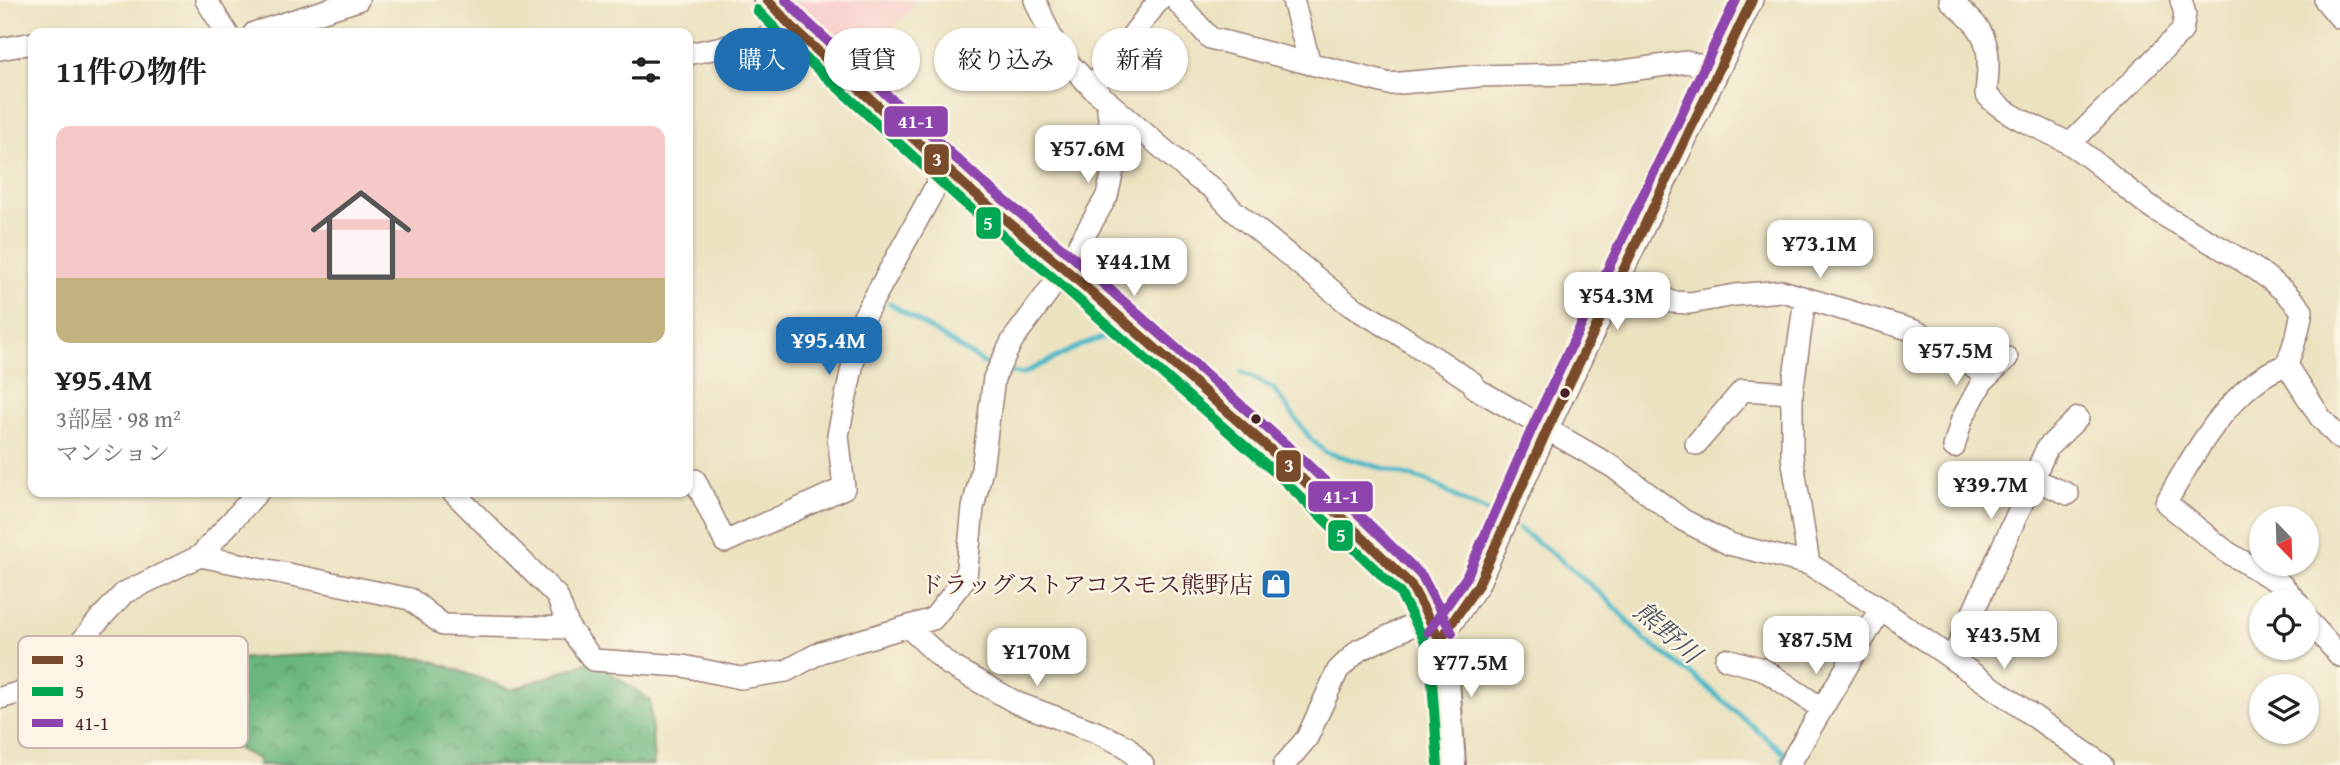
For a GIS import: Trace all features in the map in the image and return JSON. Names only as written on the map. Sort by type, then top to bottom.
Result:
[{"type":"main road","points":[[767,0],[793,28]]},
{"type":"main road","points":[[810,44],[946,168],[1290,467],[1411,585],[1435,628],[1445,665],[1452,765]]},
{"type":"street","points":[[206,0],[224,28]]},
{"type":"street","points":[[270,28],[358,0]]},
{"type":"street","points":[[1035,0],[1057,50],[1099,94],[1210,187],[1233,210],[1351,306],[1472,382],[1475,388],[1613,467],[1683,520],[1729,544],[1809,564],[1881,609],[2103,765]]},
{"type":"street","points":[[458,497],[558,596],[569,628],[593,660],[683,666],[741,678],[786,671],[821,652],[933,619],[967,577],[973,508],[982,469],[993,378],[1012,341],[1065,269],[1107,196],[1114,166],[1099,94],[1159,0]]},
{"type":"street","points":[[1176,0],[1210,38],[1390,84],[1478,76],[1609,73],[1688,62],[1718,70]]},
{"type":"street","points":[[1293,0],[1310,64]]},
{"type":"street","points":[[1284,765],[1307,738],[1338,670],[1359,650],[1435,628],[1478,585],[1547,430],[1752,0]]},
{"type":"street","points":[[1950,0],[1977,25],[1986,40],[1989,56],[1986,94],[1996,106],[2070,144],[2155,210],[2259,271],[2295,302],[2301,311],[2301,319],[2287,365],[2320,417],[2340,439]]},
{"type":"street","points":[[2070,144],[2182,31],[2185,13],[2180,0]]},
{"type":"street","points":[[2325,0],[2340,18]]},
{"type":"street","points":[[0,49],[28,44]]},
{"type":"street","points":[[693,53],[714,49]]},
{"type":"street","points":[[695,480],[725,542],[844,488],[838,435],[862,320],[946,168]]},
{"type":"street","points":[[1620,277],[1672,302],[1690,303],[1735,295],[1782,291],[1915,331],[1951,349],[1987,377]]},
{"type":"street","points":[[1805,298],[1792,393],[1792,456],[1809,564]]},
{"type":"street","points":[[1954,447],[1962,419],[1982,382],[2007,358]]},
{"type":"street","points":[[2286,590],[2281,584],[2227,552],[2166,503],[2200,446],[2240,394],[2270,370],[2287,365]]},
{"type":"street","points":[[1696,444],[1743,390],[1792,393]]},
{"type":"street","points":[[1952,659],[2047,448],[2078,418]]},
{"type":"street","points":[[2032,479],[2068,494]]},
{"type":"street","points":[[86,636],[124,593],[200,556],[253,497]]},
{"type":"street","points":[[200,556],[410,599],[443,625],[569,628]]},
{"type":"street","points":[[1789,765],[1881,609]]},
{"type":"street","points":[[908,626],[948,664],[1017,704],[1096,732],[1127,747],[1143,765]]},
{"type":"street","points":[[2319,633],[2340,656]]},
{"type":"street","points":[[1726,659],[1763,669],[1821,708]]},
{"type":"street","points":[[0,698],[18,693]]},
{"type":"shaded area","points":[[792,0],[912,0],[915,5],[894,28],[824,28],[824,33]]},
{"type":"green space","points":[[342,653],[427,659],[512,690],[593,660],[650,700],[654,765],[258,765],[258,759],[236,748],[248,748],[248,658]]},
{"type":"waterway","name":"熊野川","points":[[889,303],[989,366]]},
{"type":"waterway","name":"熊野川","points":[[1006,371],[1022,374],[1086,343],[1111,335]]},
{"type":"waterway","name":"熊野川","points":[[1242,372],[1273,388],[1310,438],[1325,452],[1428,481],[1501,518]]},
{"type":"waterway","name":"熊野川","points":[[1519,529],[1555,555],[1608,600],[1644,639],[1695,677],[1785,754],[1783,759]]},
{"type":"transit line","name":"3","points":[[767,0],[797,32],[971,191],[1065,269],[1290,467],[1411,585],[1440,640]]},
{"type":"transit line","name":"41-1","points":[[786,0],[980,180],[1074,258],[1300,457],[1422,576],[1452,633]]},
{"type":"transit line","name":"41-1","points":[[1428,632],[1466,578],[1534,424],[1736,0]]},
{"type":"transit line","name":"3","points":[[1440,640],[1478,585],[1547,430],[1752,0]]},
{"type":"transit line","name":"5","points":[[757,10],[788,42],[962,201],[1280,477],[1400,593],[1427,645],[1438,765]]},
{"type":"place","name":"ドラッグストアコスモス熊野店","points":[[1276,584]]}]
